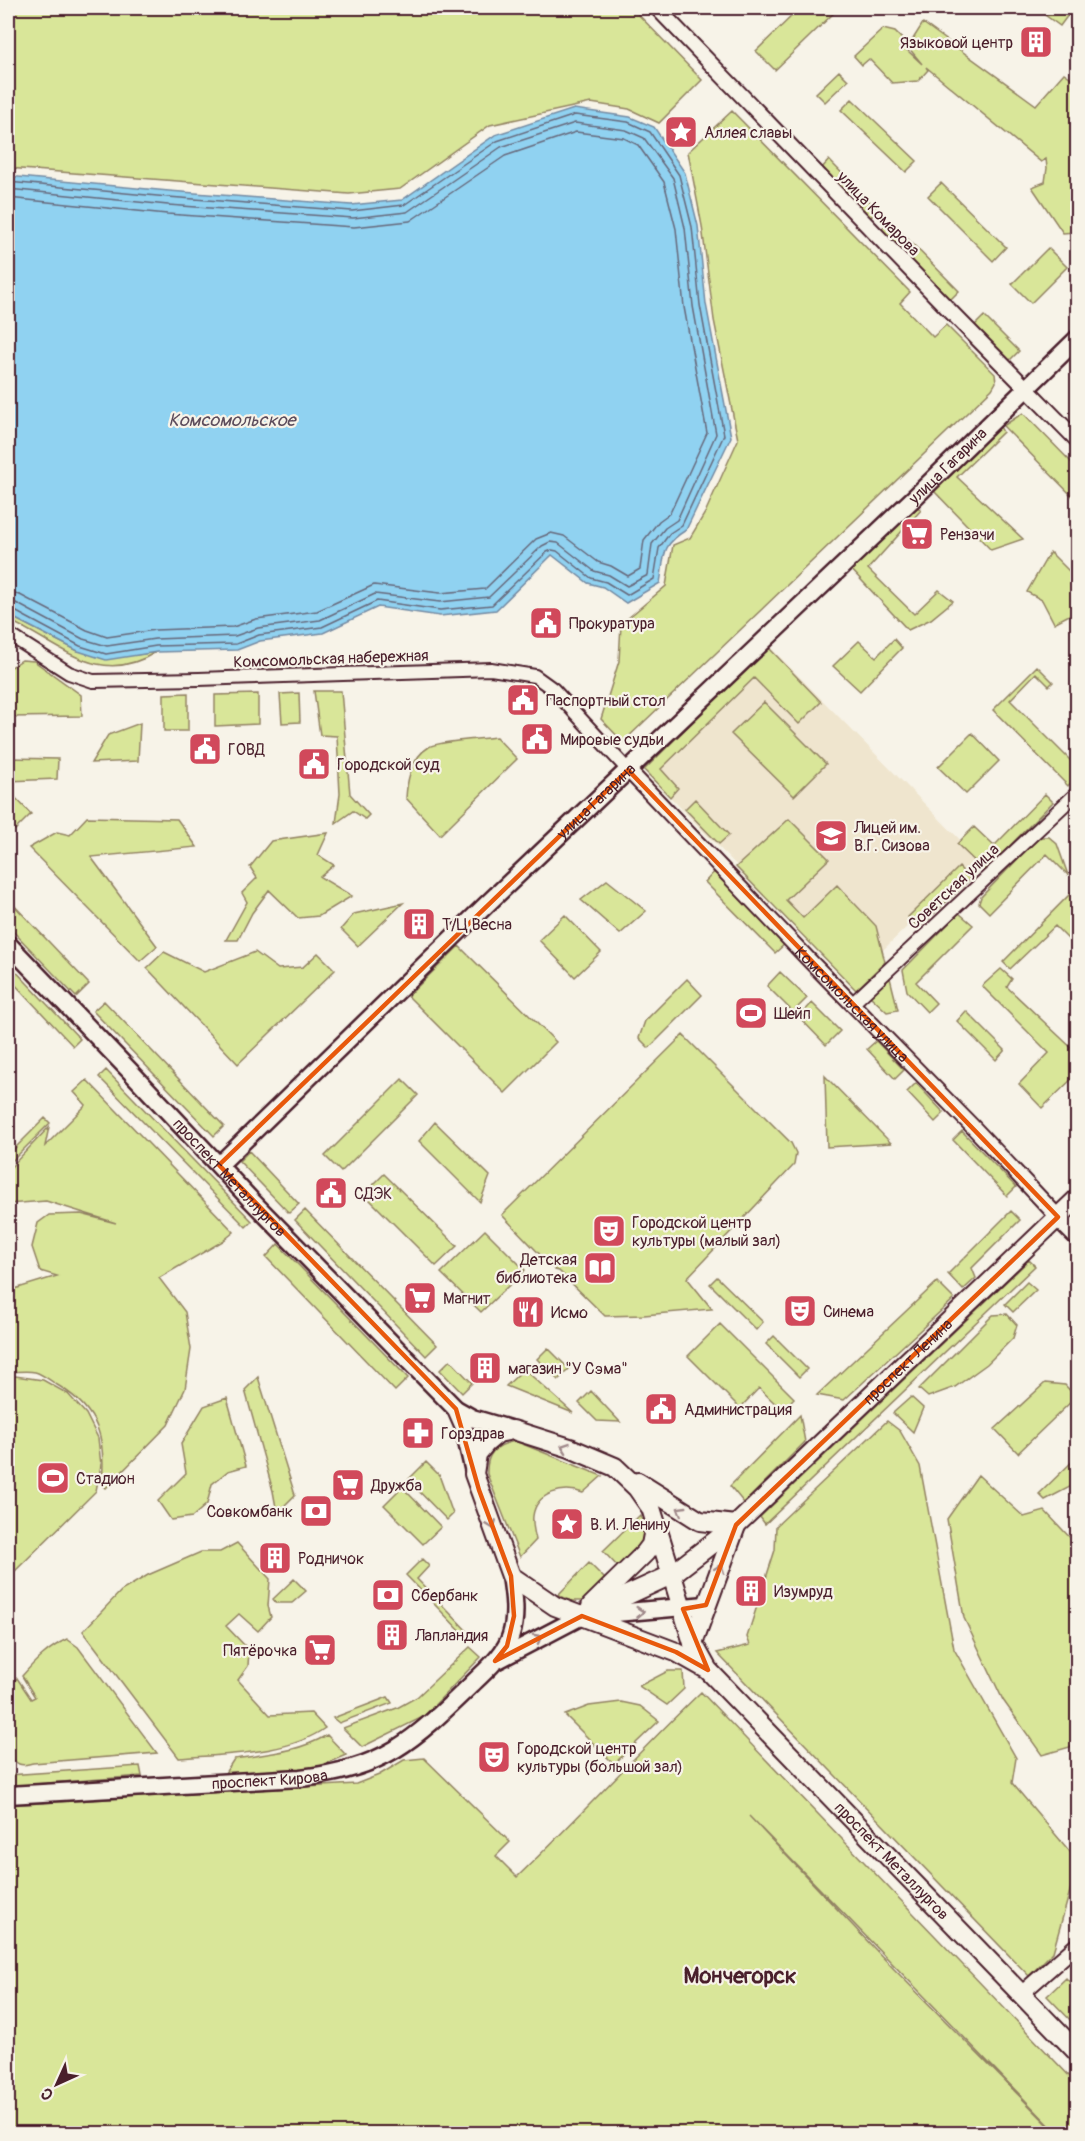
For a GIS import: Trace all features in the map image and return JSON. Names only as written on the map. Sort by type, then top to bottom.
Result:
[{"type":"main road","name":"улица Гагарина","points":[[219,1165],[484,906],[1077,338]]},
{"type":"main road","name":"проспект Металлургов","points":[[8,944],[456,1409],[472,1418],[513,1430]]},
{"type":"main road","name":"проспект Ленина","points":[[693,1643],[736,1525],[1077,1198]]},
{"type":"main road","name":"Комсомольская улица","points":[[1058,1217],[1077,1237]]},
{"type":"main road","name":"проспект Металлургов","points":[[456,1409],[463,1425],[474,1473]]},
{"type":"main road","points":[[495,1661],[507,1646],[512,1634],[515,1605],[512,1576],[474,1473],[477,1454],[498,1433],[513,1430],[570,1448],[615,1467],[700,1521],[736,1525]]},
{"type":"main road","points":[[582,1616],[651,1545],[656,1521],[644,1497],[615,1467]]},
{"type":"main road","name":"проспект Металлургов","points":[[656,1521],[693,1643],[708,1670],[1077,2053]]},
{"type":"main road","points":[[495,1661],[582,1616],[671,1575],[736,1525]]},
{"type":"main road","points":[[512,1576],[555,1606],[582,1616],[706,1605]]},
{"type":"main road","name":"проспект Металлургов","points":[[582,1616],[676,1652],[708,1670]]},
{"type":"main road","name":"проспект Кирова","points":[[8,1795],[300,1778],[355,1768],[379,1759],[417,1736],[495,1661]]},
{"type":"street","name":"улица Комарова","points":[[657,8],[1077,441]]},
{"type":"street","name":"Комсомольская набережная","points":[[8,634],[69,673],[93,681],[491,669],[535,676],[553,688],[628,770]]},
{"type":"street","name":"Комсомольская улица","points":[[628,770],[1058,1217]]},
{"type":"street","name":"Советская улица","points":[[852,1004],[1077,792]]},
{"type":"street","points":[[1021,1994],[1077,1944]]},
{"type":"highlighted area","points":[[628,770],[1058,1217],[736,1525],[706,1605],[683,1609],[708,1670],[676,1652],[582,1616],[495,1661],[507,1646],[514,1616],[511,1576],[479,1490],[456,1409],[219,1165]]},
{"type":"shaded area","name":"Лицей им. В.Г. Сизова","points":[[769,646],[978,858],[850,982],[642,768]]},
{"type":"green space","points":[[8,8],[632,8],[702,80],[659,123],[629,109],[591,103],[490,125],[400,189],[349,194],[8,168]]},
{"type":"green space","points":[[800,8],[839,8],[775,70],[756,51]]},
{"type":"green space","points":[[1050,8],[1077,8],[1077,22],[1068,15],[1060,26],[1045,15]]},
{"type":"green space","points":[[923,23],[1036,105],[1064,73],[1077,82],[1078,230],[1063,233],[1032,187],[1045,182],[1046,159],[1041,162],[926,67],[928,70],[918,81],[892,83],[869,59],[862,65],[854,56],[883,29],[895,32],[908,45],[906,49],[922,64],[908,47]]},
{"type":"green space","points":[[839,71],[848,80],[825,102],[816,93]]},
{"type":"green space","points":[[852,99],[917,161],[906,172],[841,110]]},
{"type":"green space","points":[[732,111],[910,292],[900,303],[933,337],[946,325],[995,374],[996,382],[992,389],[623,742],[601,719],[619,661],[621,624],[666,586],[673,545],[690,538],[705,513],[738,440],[714,320],[702,226],[688,152]]},
{"type":"green space","points":[[829,160],[878,210],[869,219],[821,169]]},
{"type":"green space","points":[[941,183],[1006,247],[993,261],[928,196]]},
{"type":"green space","points":[[890,221],[959,291],[948,302],[879,231]]},
{"type":"green space","points":[[1048,248],[1067,267],[1031,303],[1012,284]]},
{"type":"green space","points":[[984,316],[1019,351],[1007,363],[972,328]]},
{"type":"green space","points":[[1023,413],[1077,468],[1077,501],[1003,426]]},
{"type":"green space","points":[[999,425],[1003,432],[957,477],[1023,539],[991,550],[933,490]]},
{"type":"green space","points":[[914,504],[921,510],[868,569],[914,614],[939,590],[953,601],[931,619],[908,630],[850,568]]},
{"type":"green space","points":[[1050,552],[1077,579],[1077,611],[1054,623],[1042,600],[1027,592]]},
{"type":"green space","points":[[8,615],[78,651],[136,655],[156,652],[135,662],[115,666],[97,664],[62,650],[8,620]]},
{"type":"green space","points":[[894,639],[902,648],[860,691],[833,666],[859,641],[876,657]]},
{"type":"green space","points":[[768,647],[821,702],[799,724],[754,678],[661,769],[678,788],[670,797],[644,770]]},
{"type":"green space","points":[[22,660],[34,661],[81,695],[82,716],[9,717],[10,668]]},
{"type":"green space","points":[[1037,666],[1053,682],[1049,686],[1036,673],[1010,700],[1077,765],[1077,776],[1068,786],[993,710]]},
{"type":"green space","points":[[314,691],[341,691],[350,794],[369,815],[365,819],[353,811],[336,823],[340,794],[337,736],[320,735]]},
{"type":"green space","points":[[188,693],[188,731],[164,731],[164,694]]},
{"type":"green space","points":[[299,693],[300,722],[282,723],[280,694]]},
{"type":"green space","points":[[258,694],[258,724],[215,726],[215,695]]},
{"type":"green space","points":[[764,702],[826,764],[794,796],[731,734]]},
{"type":"green space","points":[[140,723],[138,761],[91,763],[108,735]]},
{"type":"green space","points":[[972,733],[999,761],[966,794],[938,767]]},
{"type":"green space","points":[[496,737],[517,759],[440,835],[406,798],[409,777],[418,757],[434,745]]},
{"type":"green space","points":[[8,758],[58,759],[57,779],[8,781]]},
{"type":"green space","points":[[8,790],[31,814],[15,830],[8,823]]},
{"type":"green space","points":[[1045,794],[1053,802],[985,871],[957,844],[974,827],[994,846]]},
{"type":"green space","points":[[695,799],[729,835],[719,844],[685,809]]},
{"type":"green space","points":[[87,817],[177,819],[197,847],[91,857],[157,946],[140,961],[29,848],[57,832],[70,835]]},
{"type":"green space","points":[[789,819],[829,859],[786,900],[803,918],[837,885],[876,926],[885,962],[856,990],[736,867]]},
{"type":"green space","points":[[328,833],[318,855],[334,865],[320,877],[352,896],[319,916],[298,918],[269,890],[252,913],[238,940],[226,940],[247,902],[242,893],[257,878],[250,867],[271,841]]},
{"type":"green space","points":[[1039,837],[1049,837],[1057,844],[1068,875],[1047,854],[989,913],[979,903],[981,897]]},
{"type":"green space","points":[[959,867],[970,879],[919,928],[908,917]]},
{"type":"green space","points":[[714,872],[785,944],[775,953],[705,882]]},
{"type":"green space","points":[[607,880],[646,911],[620,934],[581,900]]},
{"type":"green space","points":[[1074,890],[1077,894],[1077,948],[1055,926],[1010,969],[1003,962]]},
{"type":"green space","points":[[8,899],[89,984],[76,997],[8,926]]},
{"type":"green space","points":[[403,903],[358,946],[341,929],[354,914]]},
{"type":"green space","points":[[959,913],[973,925],[916,982],[936,1003],[927,1012],[907,991],[903,970]]},
{"type":"green space","points":[[565,915],[601,952],[575,977],[539,940]]},
{"type":"green space","points":[[459,946],[556,1042],[505,1093],[408,996]]},
{"type":"green space","points":[[164,952],[204,972],[255,952],[278,969],[303,967],[318,953],[335,970],[238,1064],[147,968]]},
{"type":"green space","points":[[8,963],[80,1039],[73,1046],[8,977]]},
{"type":"green space","points":[[1001,969],[1012,979],[1007,987],[1077,1053],[1077,1074],[1042,1108],[1019,1084],[1049,1053],[982,986]]},
{"type":"green space","points":[[780,972],[807,998],[793,1012],[767,986]]},
{"type":"green space","points":[[890,978],[898,1010],[887,1012],[870,996]]},
{"type":"green space","points":[[687,979],[702,995],[649,1048],[639,1038],[645,1021]]},
{"type":"green space","points":[[104,1001],[224,1126],[214,1136],[93,1011]]},
{"type":"green space","points":[[812,1003],[840,1031],[826,1045],[799,1017]]},
{"type":"green space","points":[[966,1011],[1005,1050],[996,1060],[957,1021]]},
{"type":"green space","points":[[683,1035],[791,1143],[796,1153],[794,1165],[687,1278],[712,1309],[605,1316],[559,1271],[555,1270],[502,1215]]},
{"type":"green space","points":[[876,1041],[904,1070],[895,1079],[867,1049]]},
{"type":"green space","points":[[106,1070],[252,1221],[246,1227],[99,1077]]},
{"type":"green space","points":[[825,1076],[891,1143],[827,1147]]},
{"type":"green space","points":[[402,1079],[418,1095],[341,1172],[325,1156]]},
{"type":"green space","points":[[87,1080],[234,1232],[223,1241],[159,1278],[185,1312],[191,1349],[185,1389],[168,1425],[106,1488],[102,1485],[101,1440],[92,1416],[84,1406],[38,1373],[8,1372],[8,1291],[57,1276],[40,1271],[32,1247],[38,1223],[49,1215],[81,1214],[116,1223],[46,1201],[8,1204],[8,1170],[49,1127],[45,1146],[86,1105],[74,1092]]},
{"type":"green space","points":[[916,1083],[944,1113],[935,1122],[907,1092]]},
{"type":"green space","points":[[45,1118],[50,1123],[8,1165],[8,1155]]},
{"type":"green space","points":[[435,1122],[490,1176],[480,1202],[419,1141]]},
{"type":"green space","points":[[962,1131],[1016,1187],[1007,1196],[953,1140]]},
{"type":"green space","points":[[249,1151],[299,1204],[289,1213],[239,1161]]},
{"type":"green space","points":[[384,1174],[457,1246],[436,1266],[364,1194]]},
{"type":"green space","points":[[305,1210],[437,1345],[426,1356],[295,1220]]},
{"type":"green space","points":[[1011,1211],[1020,1220],[972,1268],[976,1278],[963,1290],[948,1274]]},
{"type":"green space","points":[[485,1230],[525,1270],[481,1312],[441,1273]]},
{"type":"green space","points":[[278,1244],[408,1378],[395,1391],[266,1257]]},
{"type":"green space","points":[[1029,1260],[1035,1266],[765,1524],[760,1517]]},
{"type":"green space","points":[[717,1277],[763,1322],[756,1330],[710,1284]]},
{"type":"green space","points":[[937,1282],[954,1299],[844,1400],[817,1395]]},
{"type":"green space","points":[[1027,1282],[1036,1290],[1013,1312],[1005,1304]]},
{"type":"green space","points":[[1007,1314],[1017,1325],[1013,1338],[987,1364],[955,1387],[928,1397],[919,1389],[993,1315]]},
{"type":"green space","points":[[720,1324],[794,1398],[782,1410],[759,1388],[740,1408],[688,1356]]},
{"type":"green space","points":[[774,1336],[807,1369],[799,1377],[766,1344]]},
{"type":"green space","points":[[548,1348],[569,1369],[558,1380],[537,1359]]},
{"type":"green space","points":[[450,1360],[472,1383],[462,1393],[440,1370]]},
{"type":"green space","points":[[524,1369],[573,1413],[506,1386]]},
{"type":"green space","name":"Стадион","points":[[8,1377],[43,1380],[68,1394],[86,1414],[98,1438],[101,1465],[96,1491],[8,1578]]},
{"type":"green space","points":[[258,1377],[295,1495],[277,1513],[245,1390]]},
{"type":"green space","points":[[1045,1383],[1065,1385],[1076,1397],[1018,1453],[995,1429]]},
{"type":"green space","points":[[591,1391],[620,1422],[597,1421],[579,1403]]},
{"type":"green space","points":[[911,1397],[923,1408],[913,1432],[893,1413]]},
{"type":"green space","points":[[227,1398],[246,1466],[228,1471],[212,1484],[207,1504],[192,1517],[171,1520],[158,1501],[186,1473],[181,1444],[204,1406]]},
{"type":"green space","points":[[800,1415],[805,1442],[744,1503],[730,1486]]},
{"type":"green space","points":[[887,1421],[900,1431],[920,1466],[954,1649],[1016,1758],[1012,1783],[1077,1860],[1053,1952],[1029,1976],[717,1653],[750,1645],[747,1637],[775,1550],[776,1526]]},
{"type":"green space","points":[[515,1441],[602,1476],[583,1493],[560,1491],[545,1496],[539,1501],[533,1516],[536,1540],[520,1557],[487,1474],[488,1461],[493,1452],[502,1445]]},
{"type":"green space","points":[[1077,1457],[1077,1479],[1070,1487],[1045,1500],[1039,1494]]},
{"type":"green space","points":[[426,1462],[439,1475],[453,1514],[447,1520],[408,1480]]},
{"type":"green space","points":[[978,1475],[1024,1517],[1045,1511],[1077,1545],[1077,1745],[1042,1755],[1003,1700],[964,1618],[947,1519]]},
{"type":"green space","points":[[402,1487],[441,1527],[423,1544],[384,1505]]},
{"type":"green space","points":[[640,1515],[645,1529],[645,1543],[619,1568],[603,1551]]},
{"type":"green space","points":[[237,1543],[270,1579],[268,1606],[271,1617],[258,1631],[239,1614],[226,1626],[249,1650],[248,1666],[238,1680],[270,1715],[311,1713],[325,1728],[293,1744],[255,1752],[179,1758],[83,1631],[121,1591],[148,1575],[201,1552],[220,1552]]},
{"type":"green space","points":[[422,1559],[429,1566],[417,1579],[470,1634],[466,1637],[406,1575]]},
{"type":"green space","points":[[589,1563],[606,1580],[584,1601],[572,1601],[558,1595]]},
{"type":"green space","points":[[294,1579],[306,1591],[292,1603],[276,1603],[273,1599]]},
{"type":"green space","points":[[67,1639],[78,1647],[157,1753],[24,1765],[13,1759],[6,1730],[8,1688],[17,1678],[31,1699],[35,1697],[22,1676],[42,1655]]},
{"type":"green space","points":[[470,1647],[481,1657],[423,1717],[362,1747],[343,1728],[397,1708],[417,1697]]},
{"type":"green space","points":[[668,1671],[683,1671],[684,1689],[667,1705],[639,1686]]},
{"type":"green space","points":[[701,1692],[1077,2084],[1077,2133],[1057,2133],[749,1816],[892,1967],[1056,2133],[8,2133],[8,2030],[14,2029],[8,1984],[8,1805],[356,1784],[379,1775],[404,1760],[424,1758],[510,1842],[496,1856],[517,1877]]},
{"type":"green space","points":[[388,1697],[392,1703],[339,1723],[333,1718]]},
{"type":"green space","points":[[621,1702],[640,1706],[659,1721],[614,1764],[565,1715],[589,1706]]},
{"type":"green space","points":[[327,1735],[346,1755],[320,1766],[289,1771],[225,1773],[234,1759],[294,1749]]},
{"type":"green space","points":[[140,1766],[142,1776],[8,1786],[8,1775]]},
{"type":"green space","points":[[1066,1978],[1077,1990],[1077,2027],[1047,1996]]},
{"type":"water","name":"Комсомольское","points":[[574,109],[630,117],[654,127],[685,173],[698,226],[706,304],[731,437],[686,530],[672,541],[665,552],[660,583],[626,603],[603,587],[588,583],[552,555],[496,610],[440,616],[378,607],[323,633],[260,641],[237,650],[157,652],[106,660],[78,651],[8,615],[8,176],[351,205],[402,200],[495,135]]},
{"type":"place","name":"Языковой центр","points":[[1036,42]]},
{"type":"place","name":"Аллея славы","points":[[681,132]]},
{"type":"place","name":"Рензачи","points":[[917,534]]},
{"type":"place","name":"Прокуратура","points":[[546,623]]},
{"type":"place","name":"Паспортный стол","points":[[523,700]]},
{"type":"place","name":"Мировые судьи","points":[[537,739]]},
{"type":"place","name":"ГОВД","points":[[205,749]]},
{"type":"place","name":"Городской суд","points":[[314,764]]},
{"type":"place","name":"Лицей им. В.Г. Сизова","points":[[831,836]]},
{"type":"place","name":"Т/Ц Весна","points":[[419,924]]},
{"type":"place","name":"Шейп","points":[[751,1013]]},
{"type":"place","name":"СДЭК","points":[[331,1193]]},
{"type":"place","name":"Городской центр культуры (малый зал)","points":[[609,1231]]},
{"type":"place","name":"Детская библиотека","points":[[600,1268]]},
{"type":"place","name":"Магнит","points":[[420,1298]]},
{"type":"place","name":"Синема","points":[[800,1311]]},
{"type":"place","name":"Исмо","points":[[528,1312]]},
{"type":"place","name":"магазин \"У Сэма\"","points":[[485,1368]]},
{"type":"place","name":"Администрация","points":[[661,1409]]},
{"type":"place","name":"Горздрав","points":[[418,1433]]},
{"type":"place","name":"Стадион","points":[[53,1478]]},
{"type":"place","name":"Дружба","points":[[348,1485]]},
{"type":"place","name":"Совкомбанк","points":[[316,1511]]},
{"type":"place","name":"В. И. Ленину","points":[[567,1524]]},
{"type":"place","name":"Родничок","points":[[275,1558]]},
{"type":"place","name":"Изумруд","points":[[751,1591]]},
{"type":"place","name":"Сбербанк","points":[[388,1595]]},
{"type":"place","name":"Лапландия","points":[[392,1635]]},
{"type":"place","name":"Пятёрочка","points":[[320,1650]]},
{"type":"place","name":"Городской центр культуры (большой зал)","points":[[494,1757]]},
{"type":"district","name":"Мончегорск","points":[[740,1975]]}]
